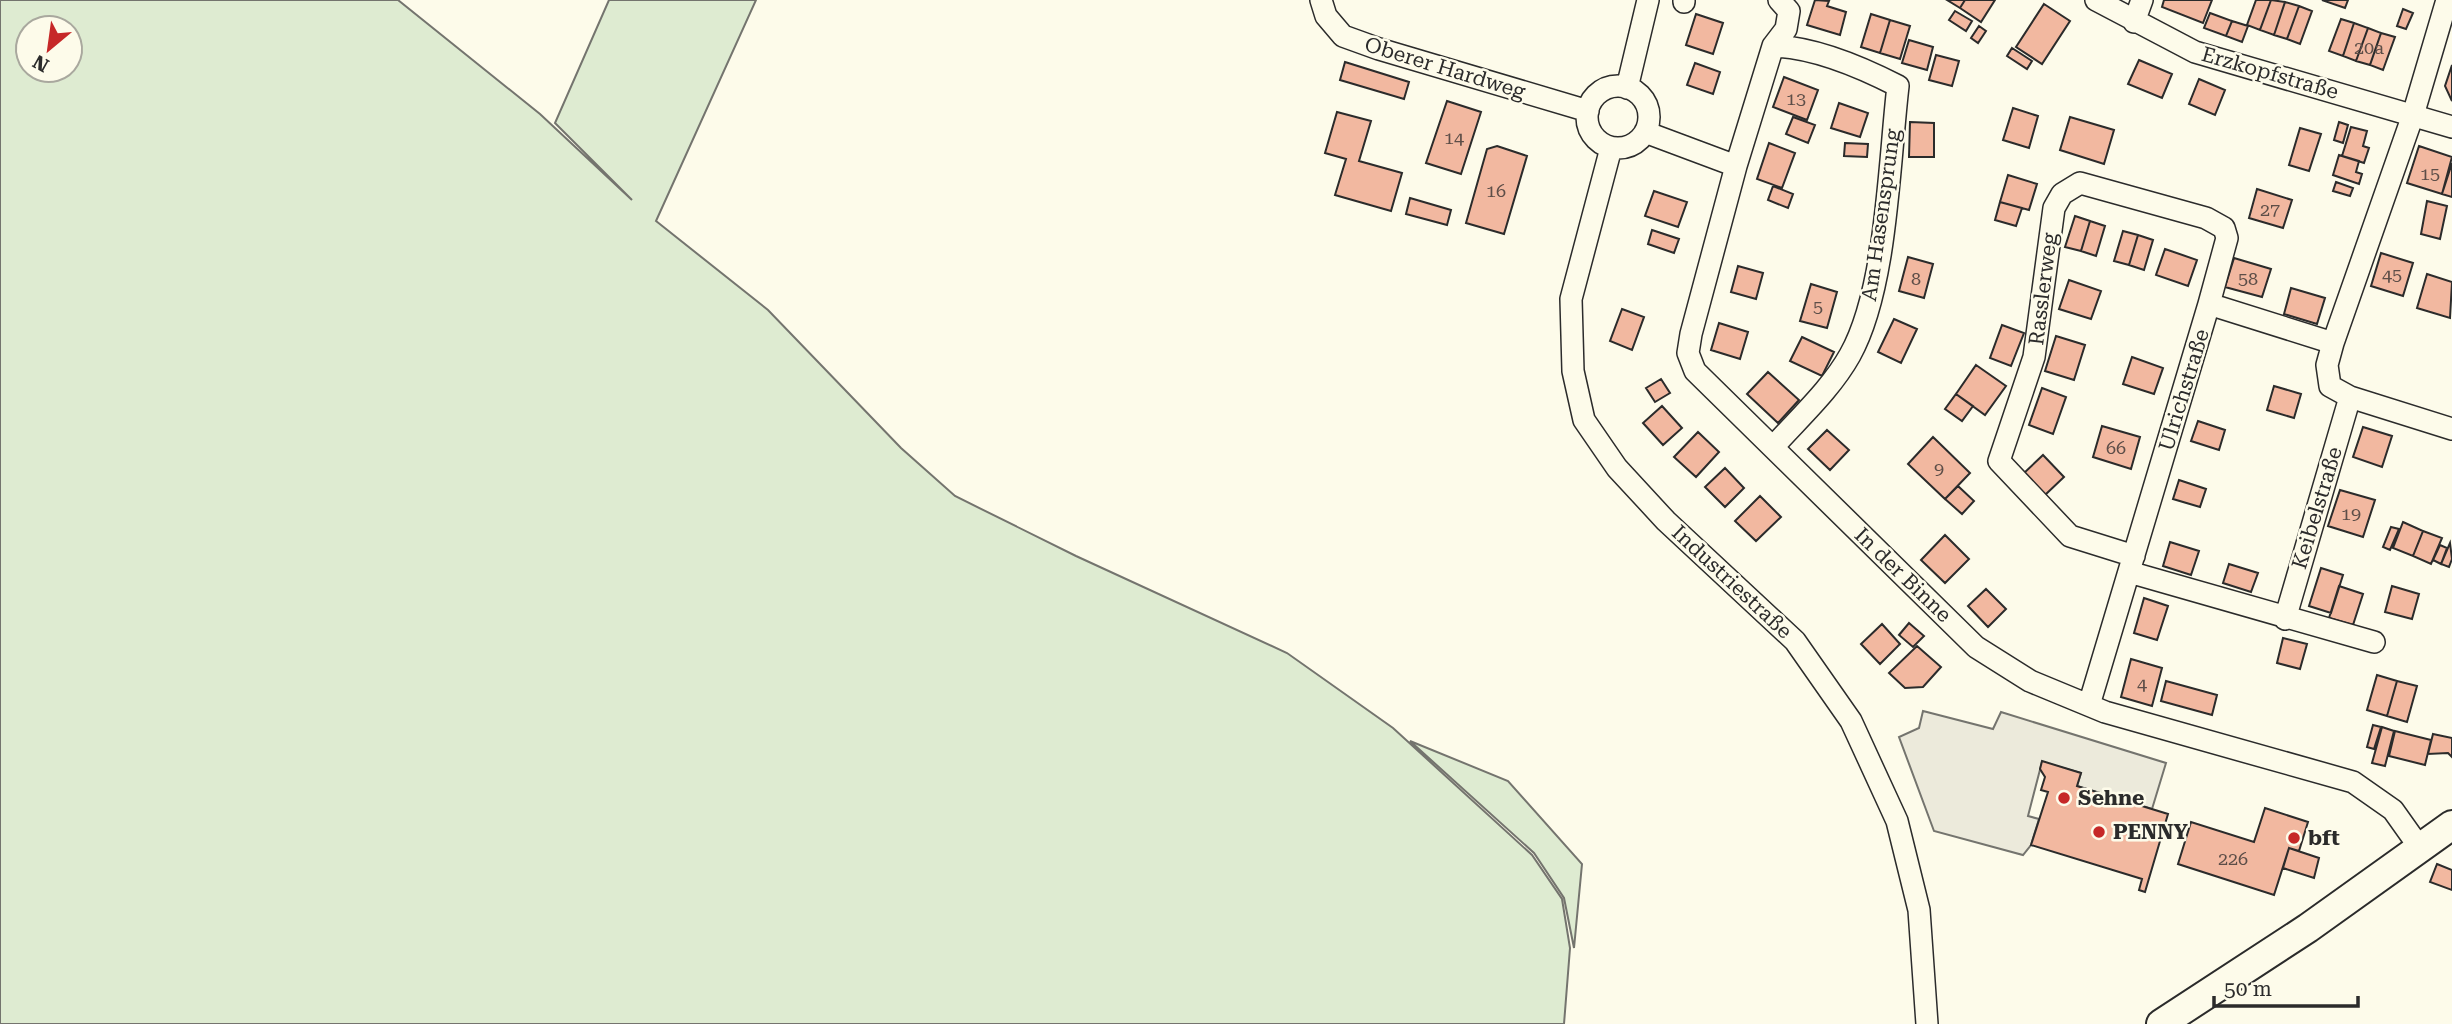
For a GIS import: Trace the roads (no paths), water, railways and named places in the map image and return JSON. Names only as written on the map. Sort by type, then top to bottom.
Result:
[{"type":"main road","points":[[2161,1024],[2452,825]]},
{"type":"street","name":"Oberer Hardweg","points":[[1321,0],[1326,16],[1343,36],[1588,111]]},
{"type":"street","points":[[1627,88],[1648,0]]},
{"type":"street","points":[[1645,132],[1736,166],[1773,46],[1786,29],[1789,11],[1779,0]]},
{"type":"street","name":"Erzkopfstraße","points":[[2096,0],[2195,52],[2452,127]]},
{"type":"street","points":[[2134,22],[2142,0]]},
{"type":"street","points":[[2447,0],[2413,115],[2326,365],[2330,386],[2350,397],[2452,429]]},
{"type":"street","name":"Am Hasensprung","points":[[1773,46],[1794,46],[1877,75],[1898,86],[1872,300],[1850,355],[1816,400],[1774,446]]},
{"type":"street","points":[[1607,88],[1627,88],[1639,95],[1647,109],[1645,132],[1634,144],[1611,148],[1595,138],[1590,130],[1588,111],[1598,93],[1607,88]]},
{"type":"street","name":"Industriestraße","points":[[1611,148],[1571,299],[1573,371],[1584,421],[1617,468],[1666,521],[1795,641],[1851,721],[1897,821],[1919,911],[1927,1024]]},
{"type":"street","name":"In der Binne","points":[[1736,166],[1688,354],[1695,371],[1976,647],[2030,681],[2089,705],[2353,782],[2393,810],[2420,848]]},
{"type":"street","name":"Rasslerweg","points":[[2132,564],[2070,536],[1999,461],[2034,357],[2054,208],[2062,194],[2080,183],[2206,218],[2224,228],[2227,238],[2209,304]]},
{"type":"street","name":"Ulrichstraße","points":[[2089,705],[2209,304],[2333,343]]},
{"type":"street","name":"Keibelstraße","points":[[2285,619],[2350,397]]},
{"type":"street","points":[[2132,564],[2285,619],[2374,642]]},
{"type":"place","name":"Sehne","points":[[2064,798]]},
{"type":"place","name":"PENNY","points":[[2099,832]]},
{"type":"place","name":"bft","points":[[2294,838]]}]
